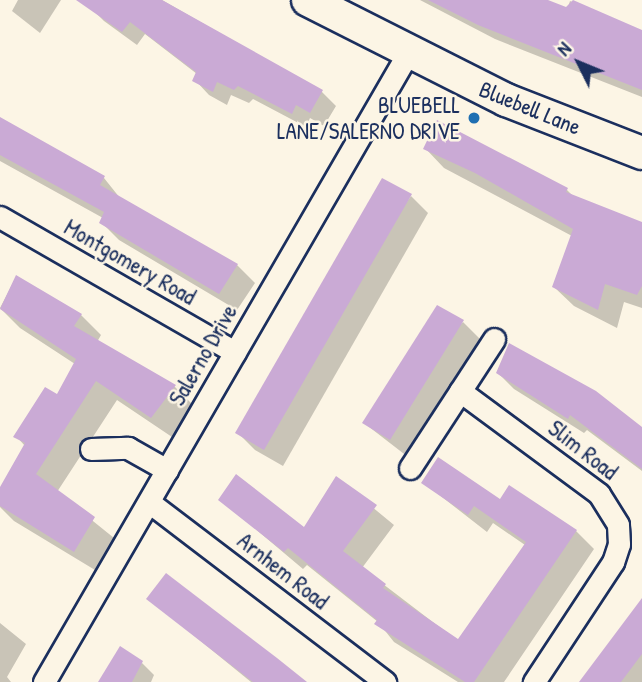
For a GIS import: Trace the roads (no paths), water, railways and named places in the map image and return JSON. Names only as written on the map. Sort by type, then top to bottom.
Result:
[{"type":"street","name":"Bluebell Lane","points":[[308,0],[408,53],[506,100],[642,153]]},
{"type":"street","name":"Salerno Drive","points":[[44,682],[408,53]]},
{"type":"street","name":"Montgomery Road","points":[[0,216],[234,352]]},
{"type":"street","points":[[410,468],[494,339]]},
{"type":"street","name":"Slim Road","points":[[460,391],[598,494],[618,525],[619,544],[613,562],[534,682]]},
{"type":"street","points":[[91,449],[128,448],[167,470]]},
{"type":"street","name":"Arnhem Road","points":[[149,502],[385,682]]},
{"type":"place","name":"BLUEBELL LANE/SALERNO DRIVE","points":[[474,118]]}]
